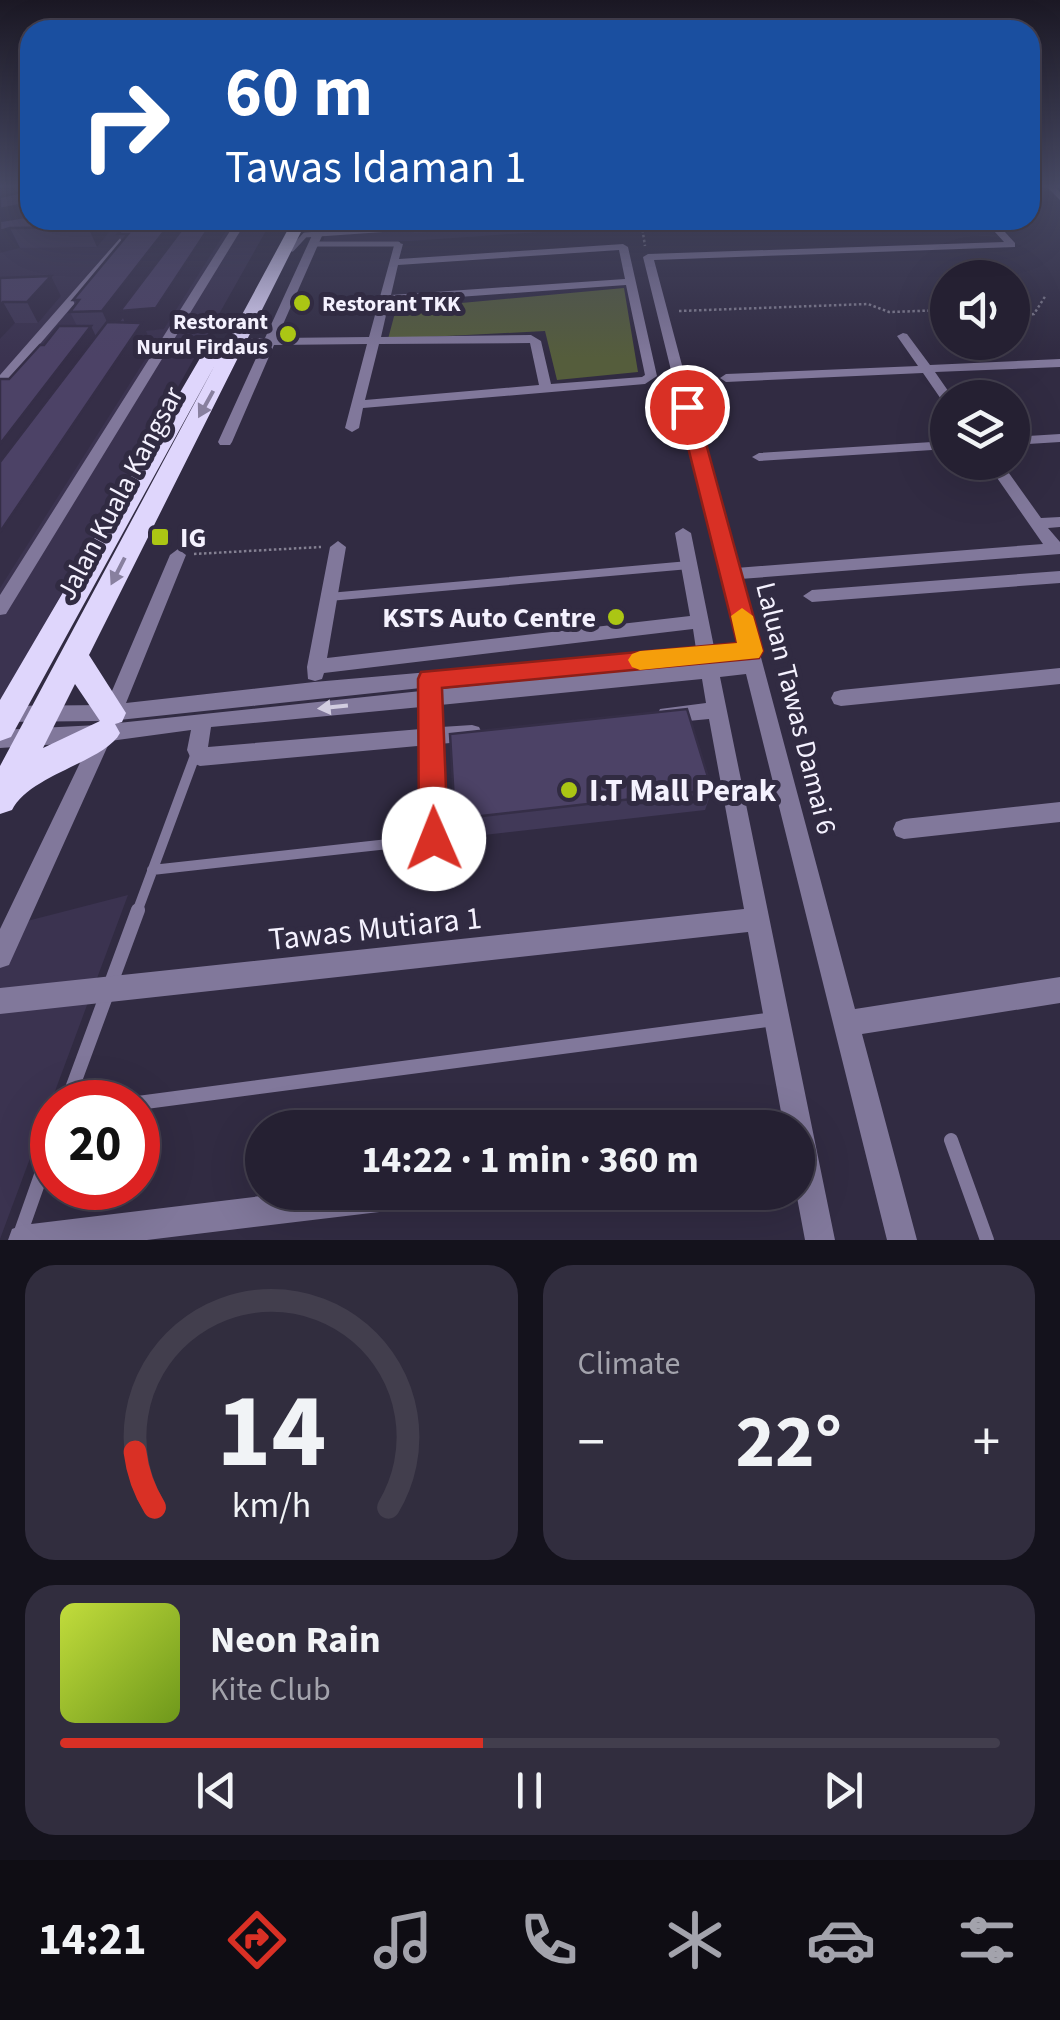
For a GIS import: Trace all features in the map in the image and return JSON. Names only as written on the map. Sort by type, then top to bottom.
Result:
[{"type":"highway","name":"Jalan Kuala Kangsar","points":[[2,795],[13,716],[273,243]]},
{"type":"highway","name":"Jalan Kuala Kangsar","points":[[13,716],[74,654],[290,243]]},
{"type":"highway","points":[[2,795],[108,723],[74,654]]},
{"type":"street","points":[[0,383],[122,243]]},
{"type":"street","points":[[0,609],[228,243]]},
{"type":"street","points":[[225,442],[316,243]]},
{"type":"street","points":[[672,243],[677,256]]},
{"type":"street","points":[[648,257],[1010,243]]},
{"type":"street","points":[[352,428],[398,244]]},
{"type":"street","points":[[358,406],[649,378],[624,248],[620,246],[393,262]]},
{"type":"street","name":"Laluan Tawas Damai 6","points":[[648,257],[902,1240]]},
{"type":"street","points":[[384,298],[630,282]]},
{"type":"street","points":[[903,336],[935,380]]},
{"type":"street","points":[[150,339],[167,339]]},
{"type":"street","points":[[240,342],[531,339],[535,341],[546,388]]},
{"type":"street","points":[[36,341],[56,341]]},
{"type":"street","points":[[726,378],[1060,363]]},
{"type":"street","points":[[1030,440],[1060,438]]},
{"type":"street","points":[[759,456],[930,446]]},
{"type":"street","points":[[1005,480],[1057,548]]},
{"type":"street","points":[[1036,524],[1060,522]]},
{"type":"street","points":[[683,533],[793,1110]]},
{"type":"street","points":[[314,690],[338,546]]},
{"type":"street","points":[[732,574],[1057,548]]},
{"type":"street","points":[[0,956],[108,723],[178,555]]},
{"type":"street","points":[[812,596],[1060,577]]},
{"type":"street","points":[[316,666],[700,621]]},
{"type":"street","points":[[13,716],[108,723],[203,720],[430,688],[752,659]]},
{"type":"street","points":[[841,698],[1060,676]]},
{"type":"street","points":[[108,723],[314,690],[430,688]]},
{"type":"street","points":[[430,688],[431,736]]},
{"type":"street","points":[[640,717],[716,710]]},
{"type":"street","points":[[203,720],[197,750],[200,758],[488,731]]},
{"type":"street","points":[[904,829],[1060,812]]},
{"type":"street","name":"Tawas Mutiara 1","points":[[0,1000],[757,919]]},
{"type":"street","points":[[848,1023],[1060,990]]},
{"type":"street","points":[[21,1240],[271,1210]]},
{"type":"street","points":[[814,1210],[820,1240]]},
{"type":"lane","points":[[283,255],[294,243]]},
{"type":"lane","points":[[390,243],[398,244]]},
{"type":"lane","points":[[329,597],[689,565]]},
{"type":"lane","points":[[152,870],[434,839],[431,736]]},
{"type":"lane","points":[[75,1080],[197,750]]},
{"type":"lane","points":[[160,1099],[776,1018]]},
{"type":"lane","points":[[951,1140],[988,1240]]},
{"type":"lane","points":[[21,1240],[31,1210]]},
{"type":"path","points":[[645,243],[648,257]]},
{"type":"path","points":[[1030,317],[1040,311],[1046,296]]},
{"type":"path","points":[[662,312],[868,304],[889,312],[930,311]]},
{"type":"path","points":[[178,555],[338,546]]},
{"type":"shaded area","points":[[0,243],[259,243],[0,703]]},
{"type":"shaded area","points":[[128,895],[59,1080],[30,1080],[30,1158],[0,1239],[0,928]]},
{"type":"green space","points":[[624,288],[638,372],[557,380],[545,331],[388,339],[396,309]]},
{"type":"building","points":[[121,243],[155,243],[102,311],[70,312],[79,300],[73,300]]},
{"type":"building","points":[[172,243],[199,243],[156,308],[120,311]]},
{"type":"building","points":[[51,276],[27,302],[0,305],[0,278]]},
{"type":"building","points":[[107,322],[142,323],[0,532],[0,462]]},
{"type":"building","points":[[59,326],[91,326],[0,444],[0,379],[9,379]]},
{"type":"building","points":[[687,709],[712,790],[455,819],[450,734]]},
{"type":"slow traffic","points":[[640,660],[751,651],[742,616]]},
{"type":"place","name":"Restorant TKK","points":[[302,303]]},
{"type":"place","name":"Restorant Nurul Firdaus","points":[[288,334]]},
{"type":"place","name":"IG","points":[[160,537]]},
{"type":"place","name":"KSTS Auto Centre","points":[[616,617]]},
{"type":"place","name":"I.T Mall Perak","points":[[569,790]]},
{"type":"route","points":[[434,839],[430,679],[751,651],[687,407]]}]
